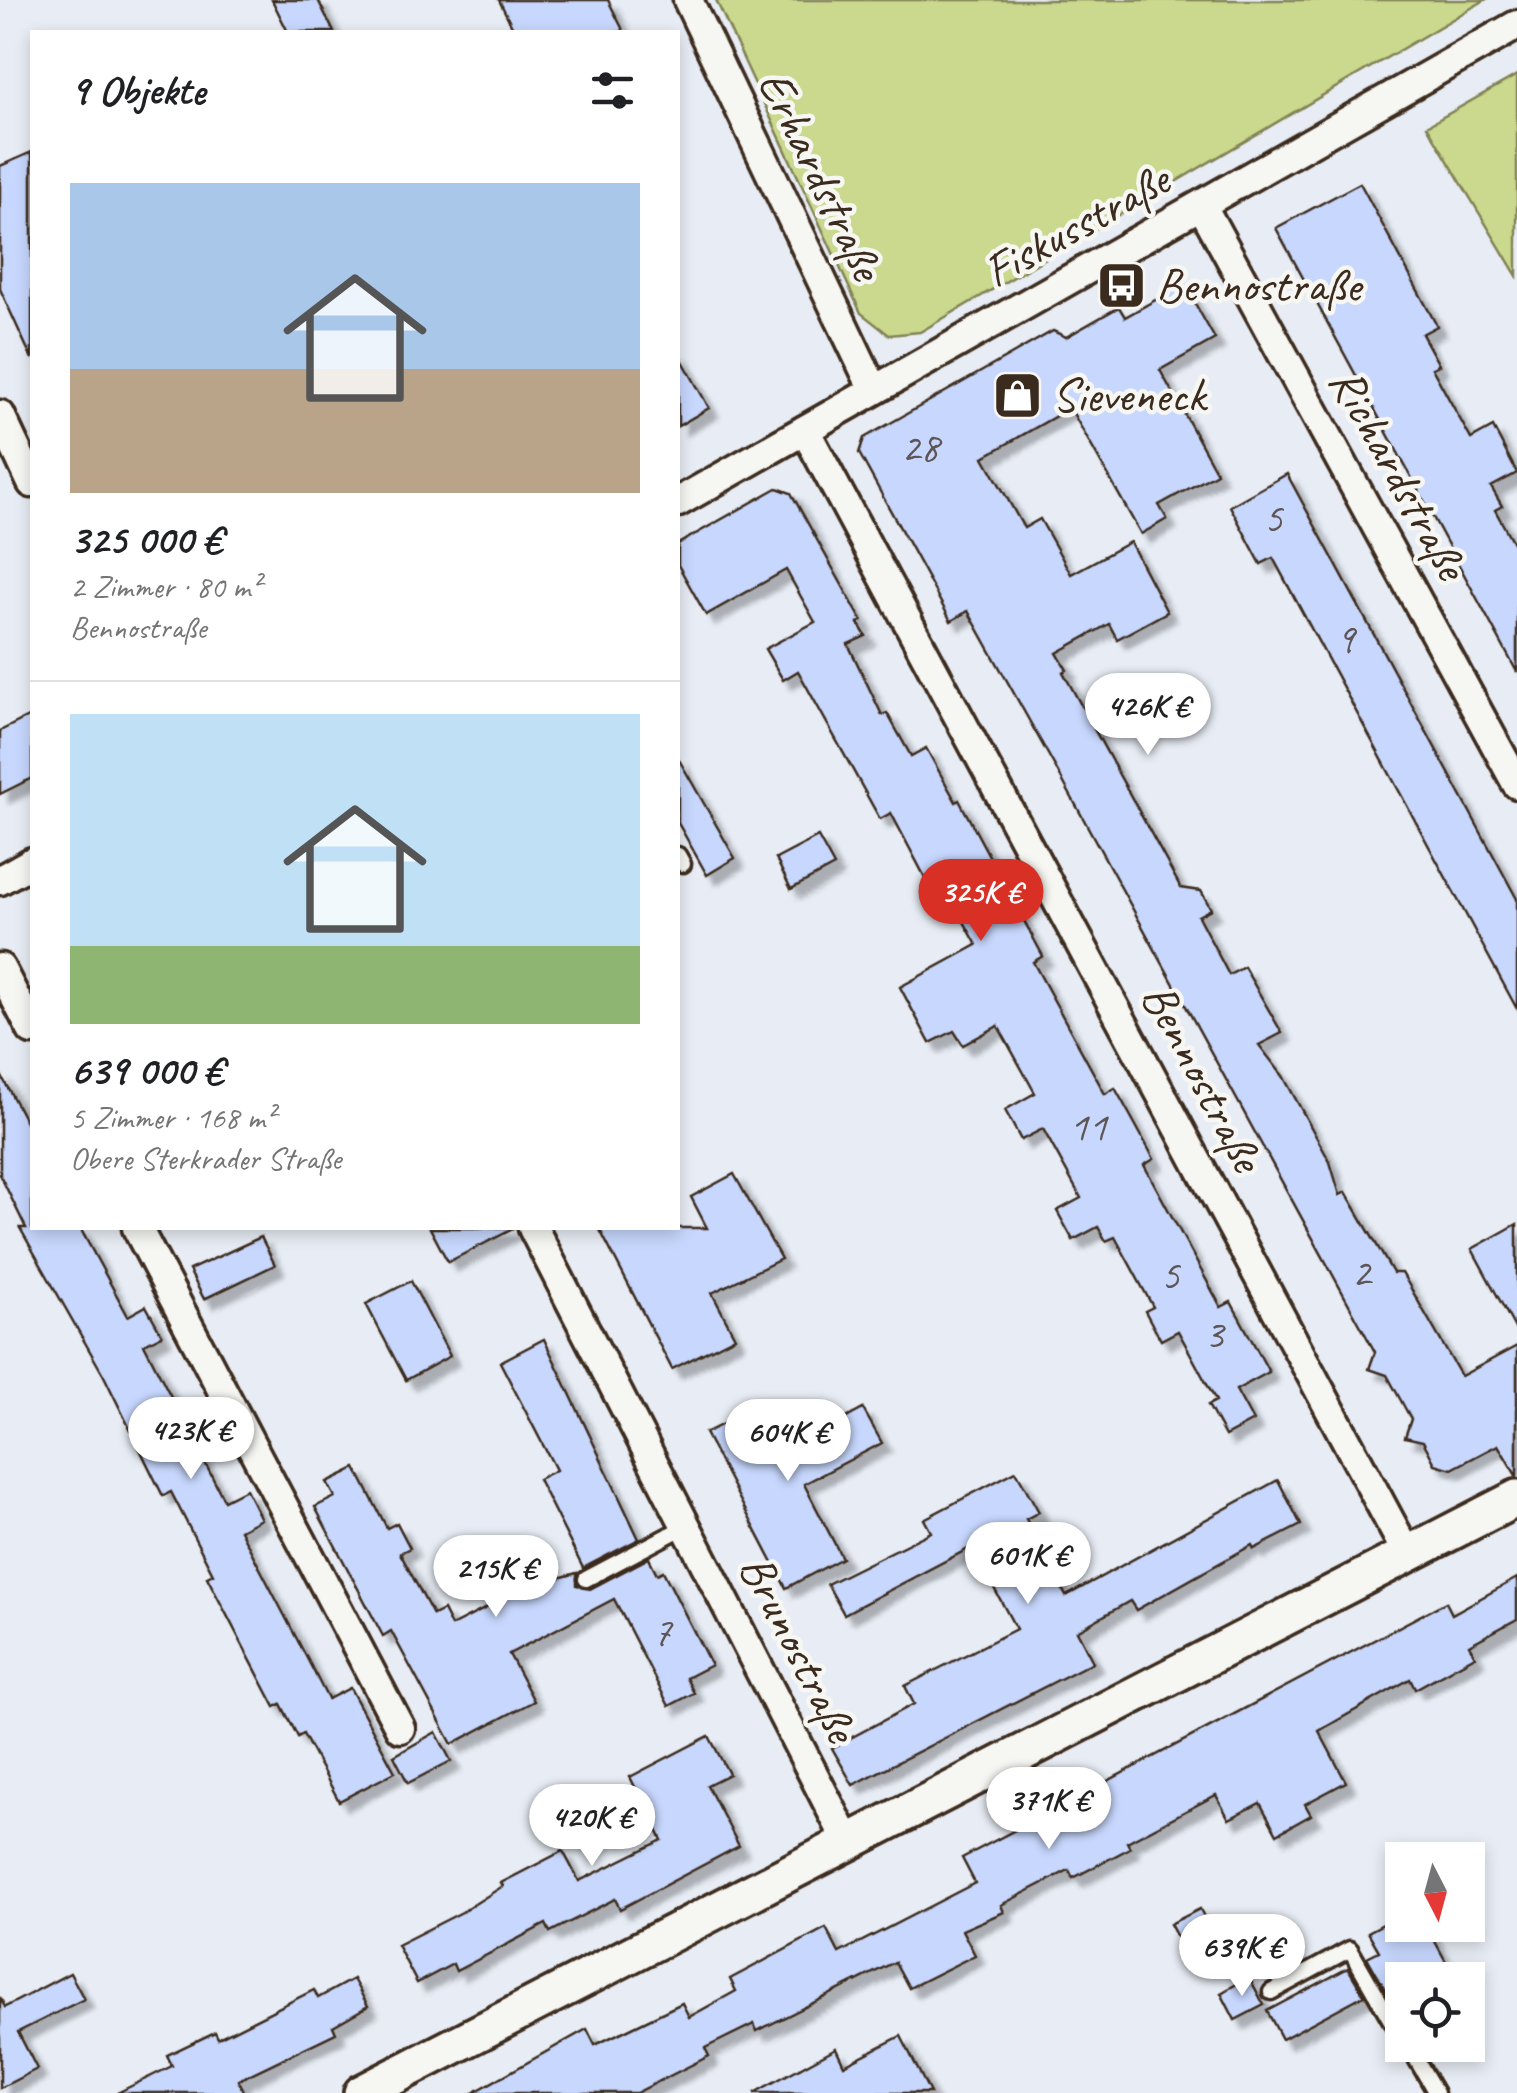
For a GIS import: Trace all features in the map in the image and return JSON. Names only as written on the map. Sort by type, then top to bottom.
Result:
[{"type":"street","name":"Erhardstraße","points":[[688,0],[874,390]]},
{"type":"street","name":"Fiskusstraße","points":[[680,501],[1517,25]]},
{"type":"street","name":"Richardstraße","points":[[1202,206],[1517,784]]},
{"type":"street","points":[[0,415],[30,478]]},
{"type":"street","name":"Bennostraße","points":[[805,430],[1408,1555]]},
{"type":"street","points":[[0,880],[30,863]]},
{"type":"street","points":[[0,968],[30,1026]]},
{"type":"street","points":[[138,1230],[400,1728]]},
{"type":"street","name":"Brunostraße","points":[[534,1230],[848,1842]]},
{"type":"street","points":[[362,2093],[1517,1498]]},
{"type":"lane","points":[[586,1580],[686,1526]]},
{"type":"lane","points":[[1271,1992],[1350,1949],[1385,2010]]},
{"type":"lane","points":[[1418,2062],[1436,2093]]},
{"type":"green space","points":[[716,0],[1485,0],[920,332],[889,335],[861,313]]},
{"type":"green space","points":[[1517,75],[1517,276],[1427,126]]},
{"type":"building","points":[[272,0],[318,0],[333,30],[287,30]]},
{"type":"building","points":[[499,0],[608,0],[623,30],[514,30]]},
{"type":"building","points":[[30,153],[30,355],[0,289],[0,166]]},
{"type":"building","points":[[1360,183],[1437,326],[1422,334],[1439,365],[1432,368],[1471,439],[1493,427],[1517,473],[1491,487],[1502,506],[1495,510],[1517,550],[1517,672],[1276,228]]},
{"type":"building","points":[[1184,284],[1215,339],[1160,370],[1217,473],[1159,505],[1167,519],[1141,534],[1070,408],[984,457],[1024,528],[1040,519],[1071,574],[1130,542],[1167,612],[1117,639],[1109,624],[1057,653],[1067,670],[1063,672],[1181,888],[1201,891],[1211,909],[1198,916],[1229,975],[1244,967],[1282,1033],[1259,1045],[1283,1076],[1330,1162],[1340,1195],[1346,1192],[1393,1273],[1402,1273],[1461,1376],[1517,1346],[1517,1477],[1498,1445],[1452,1469],[1435,1464],[1423,1441],[1405,1437],[1411,1419],[1387,1375],[1369,1369],[1375,1352],[1054,765],[968,611],[951,621],[859,453],[864,438],[1053,331],[1066,337],[1119,307],[1125,317]]},
{"type":"building","points":[[680,356],[709,408],[680,425]]},
{"type":"building","points":[[1287,474],[1517,899],[1517,1009],[1273,558],[1261,564],[1230,506]]},
{"type":"building","points":[[777,488],[791,493],[862,621],[858,623],[866,636],[848,644],[882,715],[887,713],[911,756],[926,748],[956,802],[959,800],[1043,956],[1033,962],[1105,1094],[1115,1088],[1135,1124],[1154,1159],[1144,1165],[1221,1307],[1231,1302],[1269,1372],[1236,1390],[1253,1421],[1225,1436],[1208,1405],[1216,1401],[1178,1331],[1161,1340],[1153,1326],[1145,1311],[1153,1307],[1115,1237],[1106,1241],[1098,1227],[1073,1240],[1057,1211],[1081,1198],[1043,1129],[1021,1140],[1005,1110],[1035,1093],[998,1026],[963,1045],[954,1031],[930,1043],[900,987],[977,945],[939,877],[928,883],[891,813],[880,819],[798,671],[783,680],[765,649],[815,622],[786,570],[706,615],[680,569],[680,543]]},
{"type":"building","points":[[30,716],[30,779],[0,794],[0,731]]},
{"type":"building","points":[[680,762],[735,858],[707,875],[680,827]]},
{"type":"building","points":[[818,837],[834,866],[791,889],[776,859]]},
{"type":"building","points":[[0,1073],[30,1130],[30,1230],[81,1230],[128,1316],[146,1306],[162,1335],[144,1344],[224,1500],[246,1489],[261,1519],[240,1530],[328,1699],[350,1688],[395,1772],[339,1801],[303,1734],[298,1737],[281,1704],[275,1707],[207,1577],[213,1574],[171,1492],[163,1496],[104,1376],[20,1228],[26,1228],[0,1175]]},
{"type":"building","points":[[734,1174],[781,1259],[712,1293],[735,1337],[672,1369],[600,1230],[707,1228],[691,1197]]},
{"type":"building","points":[[1517,1224],[1517,1332],[1472,1249]]},
{"type":"building","points":[[431,1230],[511,1230],[448,1262]]},
{"type":"building","points":[[261,1237],[275,1265],[204,1299],[189,1270]]},
{"type":"building","points":[[411,1281],[450,1356],[406,1380],[366,1304]]},
{"type":"building","points":[[544,1339],[639,1539],[583,1568],[538,1479],[556,1470],[500,1362]]},
{"type":"building","points":[[760,1406],[770,1427],[783,1421],[795,1446],[863,1409],[882,1443],[804,1484],[842,1558],[786,1588],[705,1433]]},
{"type":"building","points":[[356,1468],[387,1528],[397,1523],[410,1548],[400,1553],[433,1615],[443,1610],[451,1626],[529,1586],[577,1573],[577,1585],[590,1589],[649,1558],[657,1574],[663,1571],[711,1665],[686,1678],[694,1693],[669,1706],[614,1599],[509,1654],[534,1701],[452,1744],[391,1631],[383,1636],[315,1507],[335,1497],[327,1482]]},
{"type":"building","points":[[1016,1471],[1039,1512],[1026,1519],[1066,1596],[1278,1480],[1301,1525],[1254,1549],[1252,1545],[1136,1610],[1130,1601],[1077,1631],[1093,1662],[853,1785],[832,1748],[914,1704],[905,1686],[1016,1629],[972,1547],[844,1614],[827,1584],[931,1532],[924,1519]]},
{"type":"building","points":[[1517,1578],[1517,1619],[1469,1645],[1475,1656],[1415,1689],[1410,1679],[1319,1731],[1346,1782],[1305,1804],[1311,1815],[1277,1834],[1260,1803],[1229,1819],[1216,1795],[1127,1842],[1130,1848],[1073,1878],[1069,1870],[1001,1905],[1004,1912],[962,1930],[975,1955],[909,1988],[895,1962],[757,2031],[754,2024],[705,2048],[709,2056],[636,2093],[473,2093],[587,2029],[595,2045],[682,2003],[689,2017],[736,1991],[730,1979],[826,1928],[839,1953],[975,1883],[962,1858],[1446,1602],[1452,1614]]},
{"type":"building","points":[[436,1732],[451,1761],[408,1783],[394,1756]]},
{"type":"building","points":[[709,1736],[729,1774],[707,1785],[739,1846],[620,1909],[615,1899],[550,1932],[546,1924],[456,1971],[453,1964],[417,1983],[397,1945],[462,1912],[503,1886],[501,1883],[563,1851],[579,1881],[662,1840],[630,1777]]},
{"type":"building","points":[[1200,1909],[1218,1944],[1189,1960],[1170,1924]]},
{"type":"building","points":[[1385,1923],[1385,1942],[1435,1942],[1446,1962],[1385,1962],[1385,1989],[1367,1957],[1379,1951],[1368,1932]]},
{"type":"building","points":[[1348,1968],[1364,1995],[1282,2039],[1267,2011]]},
{"type":"building","points":[[70,1973],[84,1999],[18,2032],[37,2069],[0,2088],[0,1997],[5,2007]]},
{"type":"building","points":[[1249,1977],[1264,2005],[1235,2020],[1221,1993]]},
{"type":"building","points":[[353,1979],[368,2006],[333,2026],[336,2033],[238,2080],[244,2093],[117,2093],[172,2066],[167,2055],[215,2032],[218,2038],[314,1990],[318,1998]]},
{"type":"building","points":[[901,2036],[930,2093],[754,2093],[836,2048],[844,2065]]},
{"type":"place","name":"Bennostraße","points":[[1121,285]]},
{"type":"place","name":"Sieveneck","points":[[1017,395]]}]
